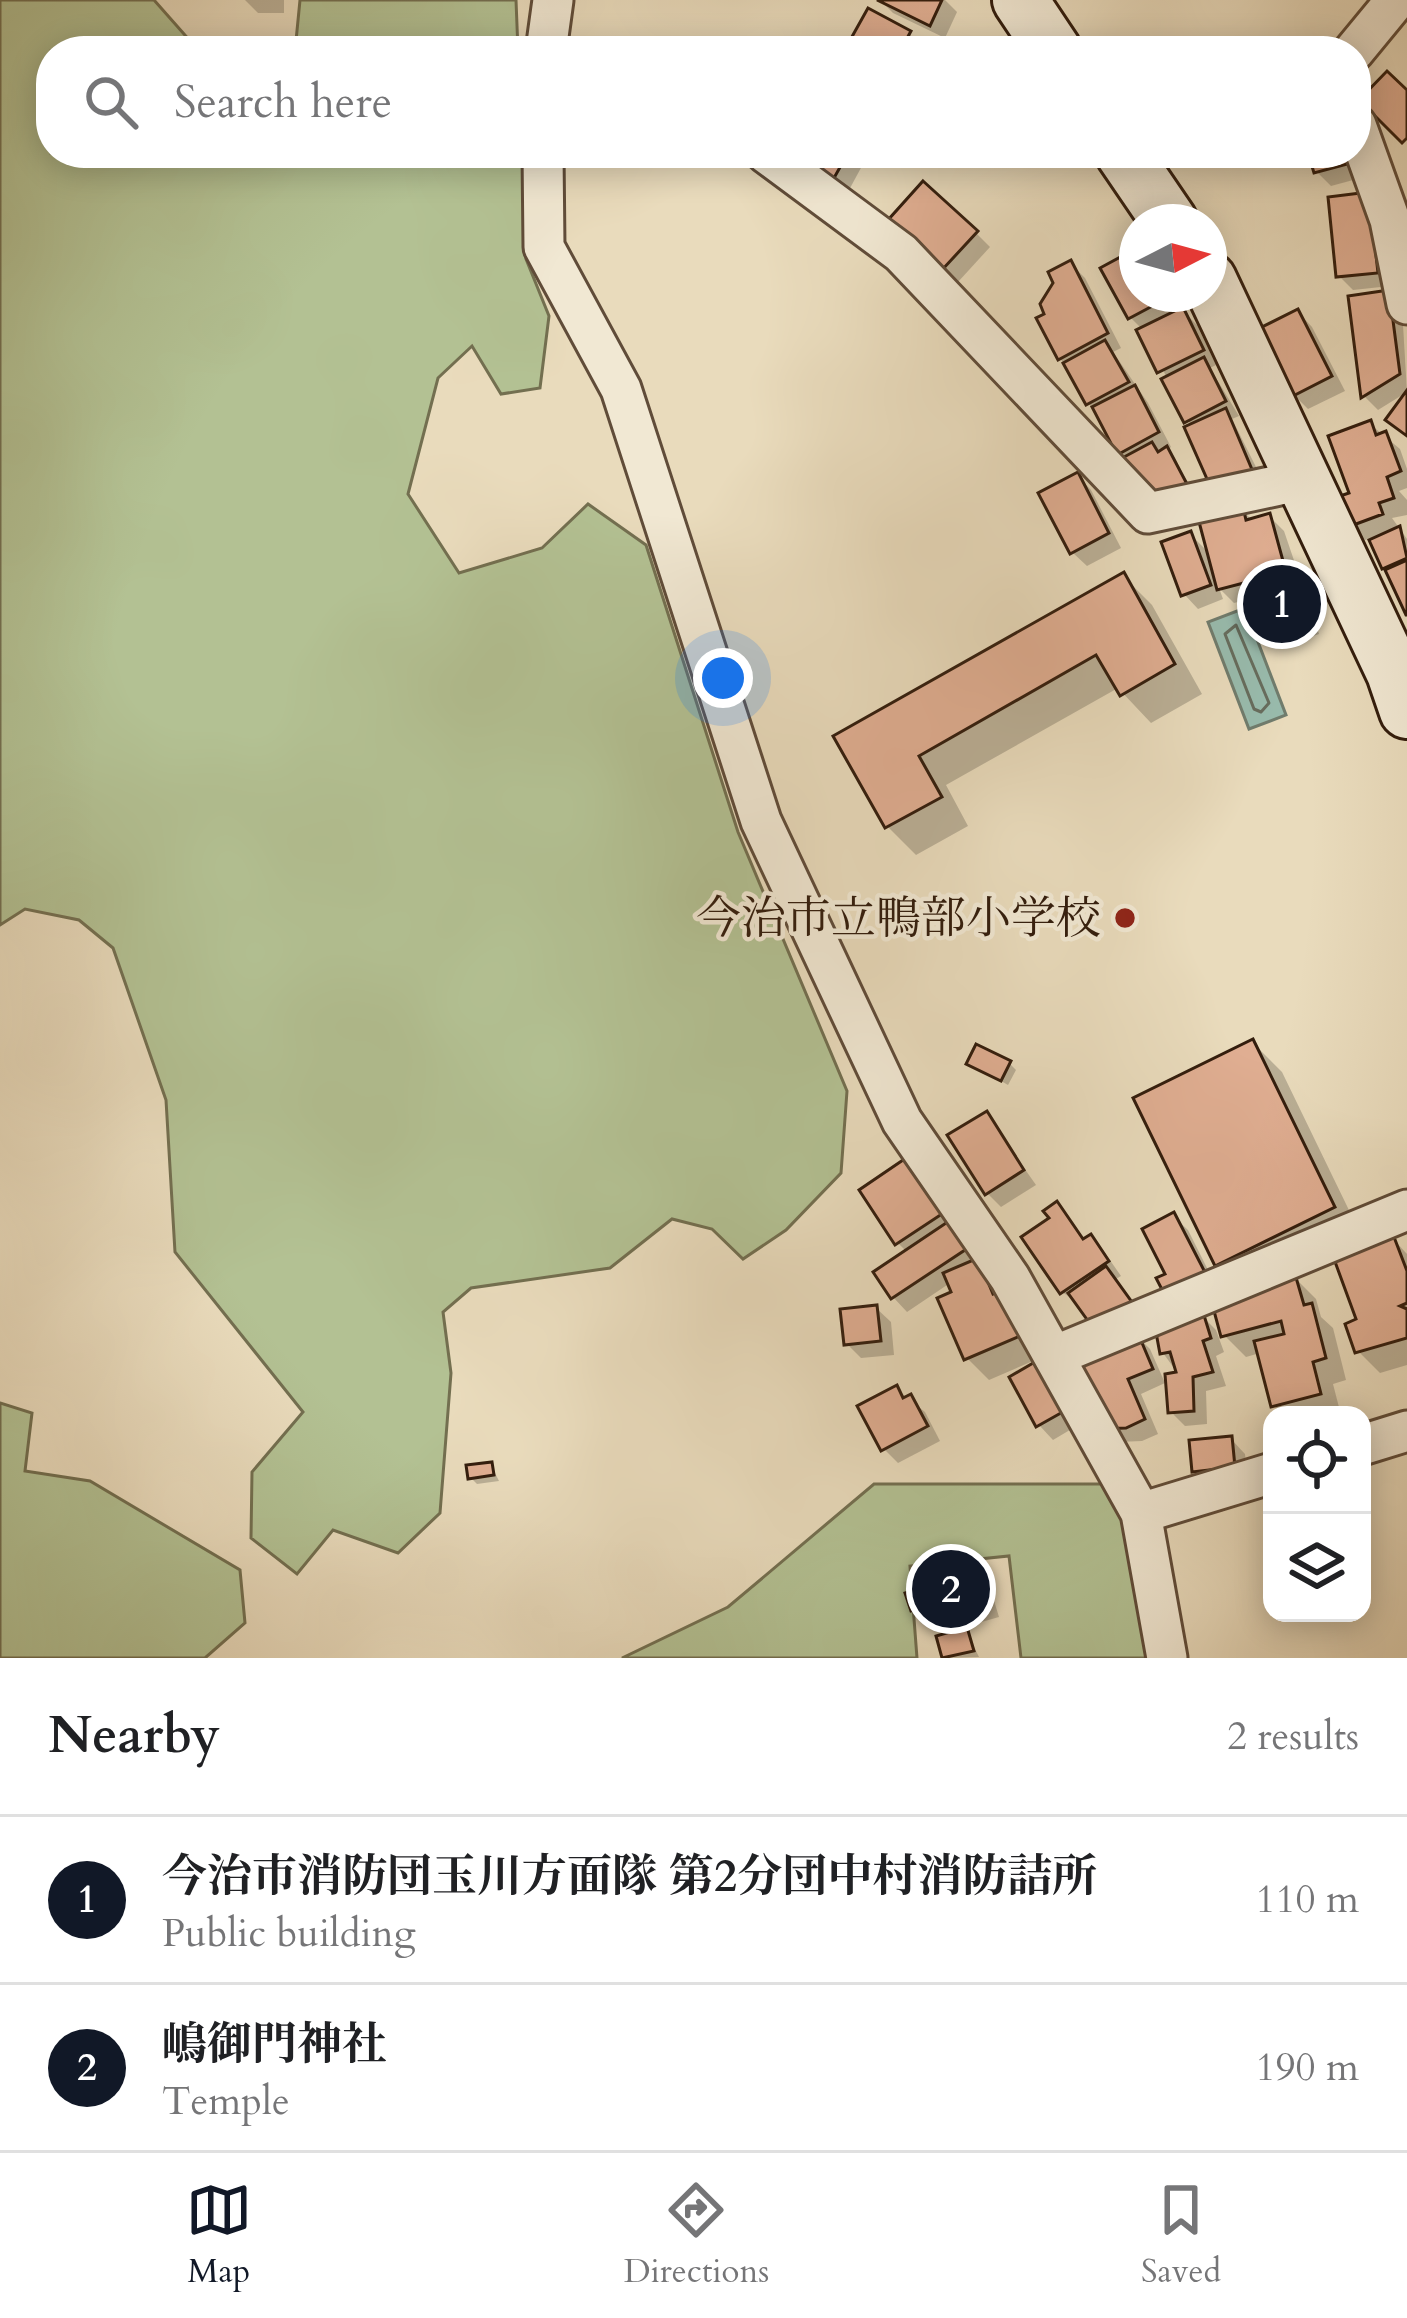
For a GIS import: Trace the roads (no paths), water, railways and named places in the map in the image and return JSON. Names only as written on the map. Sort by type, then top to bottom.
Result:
[{"type":"street","points":[[548,36],[553,0]]},
{"type":"street","points":[[1019,0],[1044,36]]},
{"type":"street","points":[[1366,36],[1396,0]]},
{"type":"street","points":[[1371,146],[1394,178],[1407,304]]},
{"type":"street","points":[[543,168],[544,247],[620,389],[760,821],[902,1121],[1010,1278],[1141,1513],[1167,1658]]},
{"type":"street","points":[[786,168],[901,253],[1148,513],[1303,480]]},
{"type":"street","points":[[1133,168],[1158,204]]},
{"type":"street","points":[[1224,312],[1403,680]]},
{"type":"street","points":[[1054,1356],[1407,1210]]},
{"type":"street","points":[[1371,1442],[1407,1431]]},
{"type":"street","points":[[1141,1513],[1263,1476]]},
{"type":"water","points":[[1245,608],[1286,715],[1249,729],[1208,622]]},
{"type":"place","name":"今治市消防団玉川方面隊 第2分団中村消防詰所","points":[[1282,604]]},
{"type":"place","name":"今治市立鴨部小学校","points":[[1125,918]]},
{"type":"place","name":"嶋御門神社","points":[[951,1589]]}]
